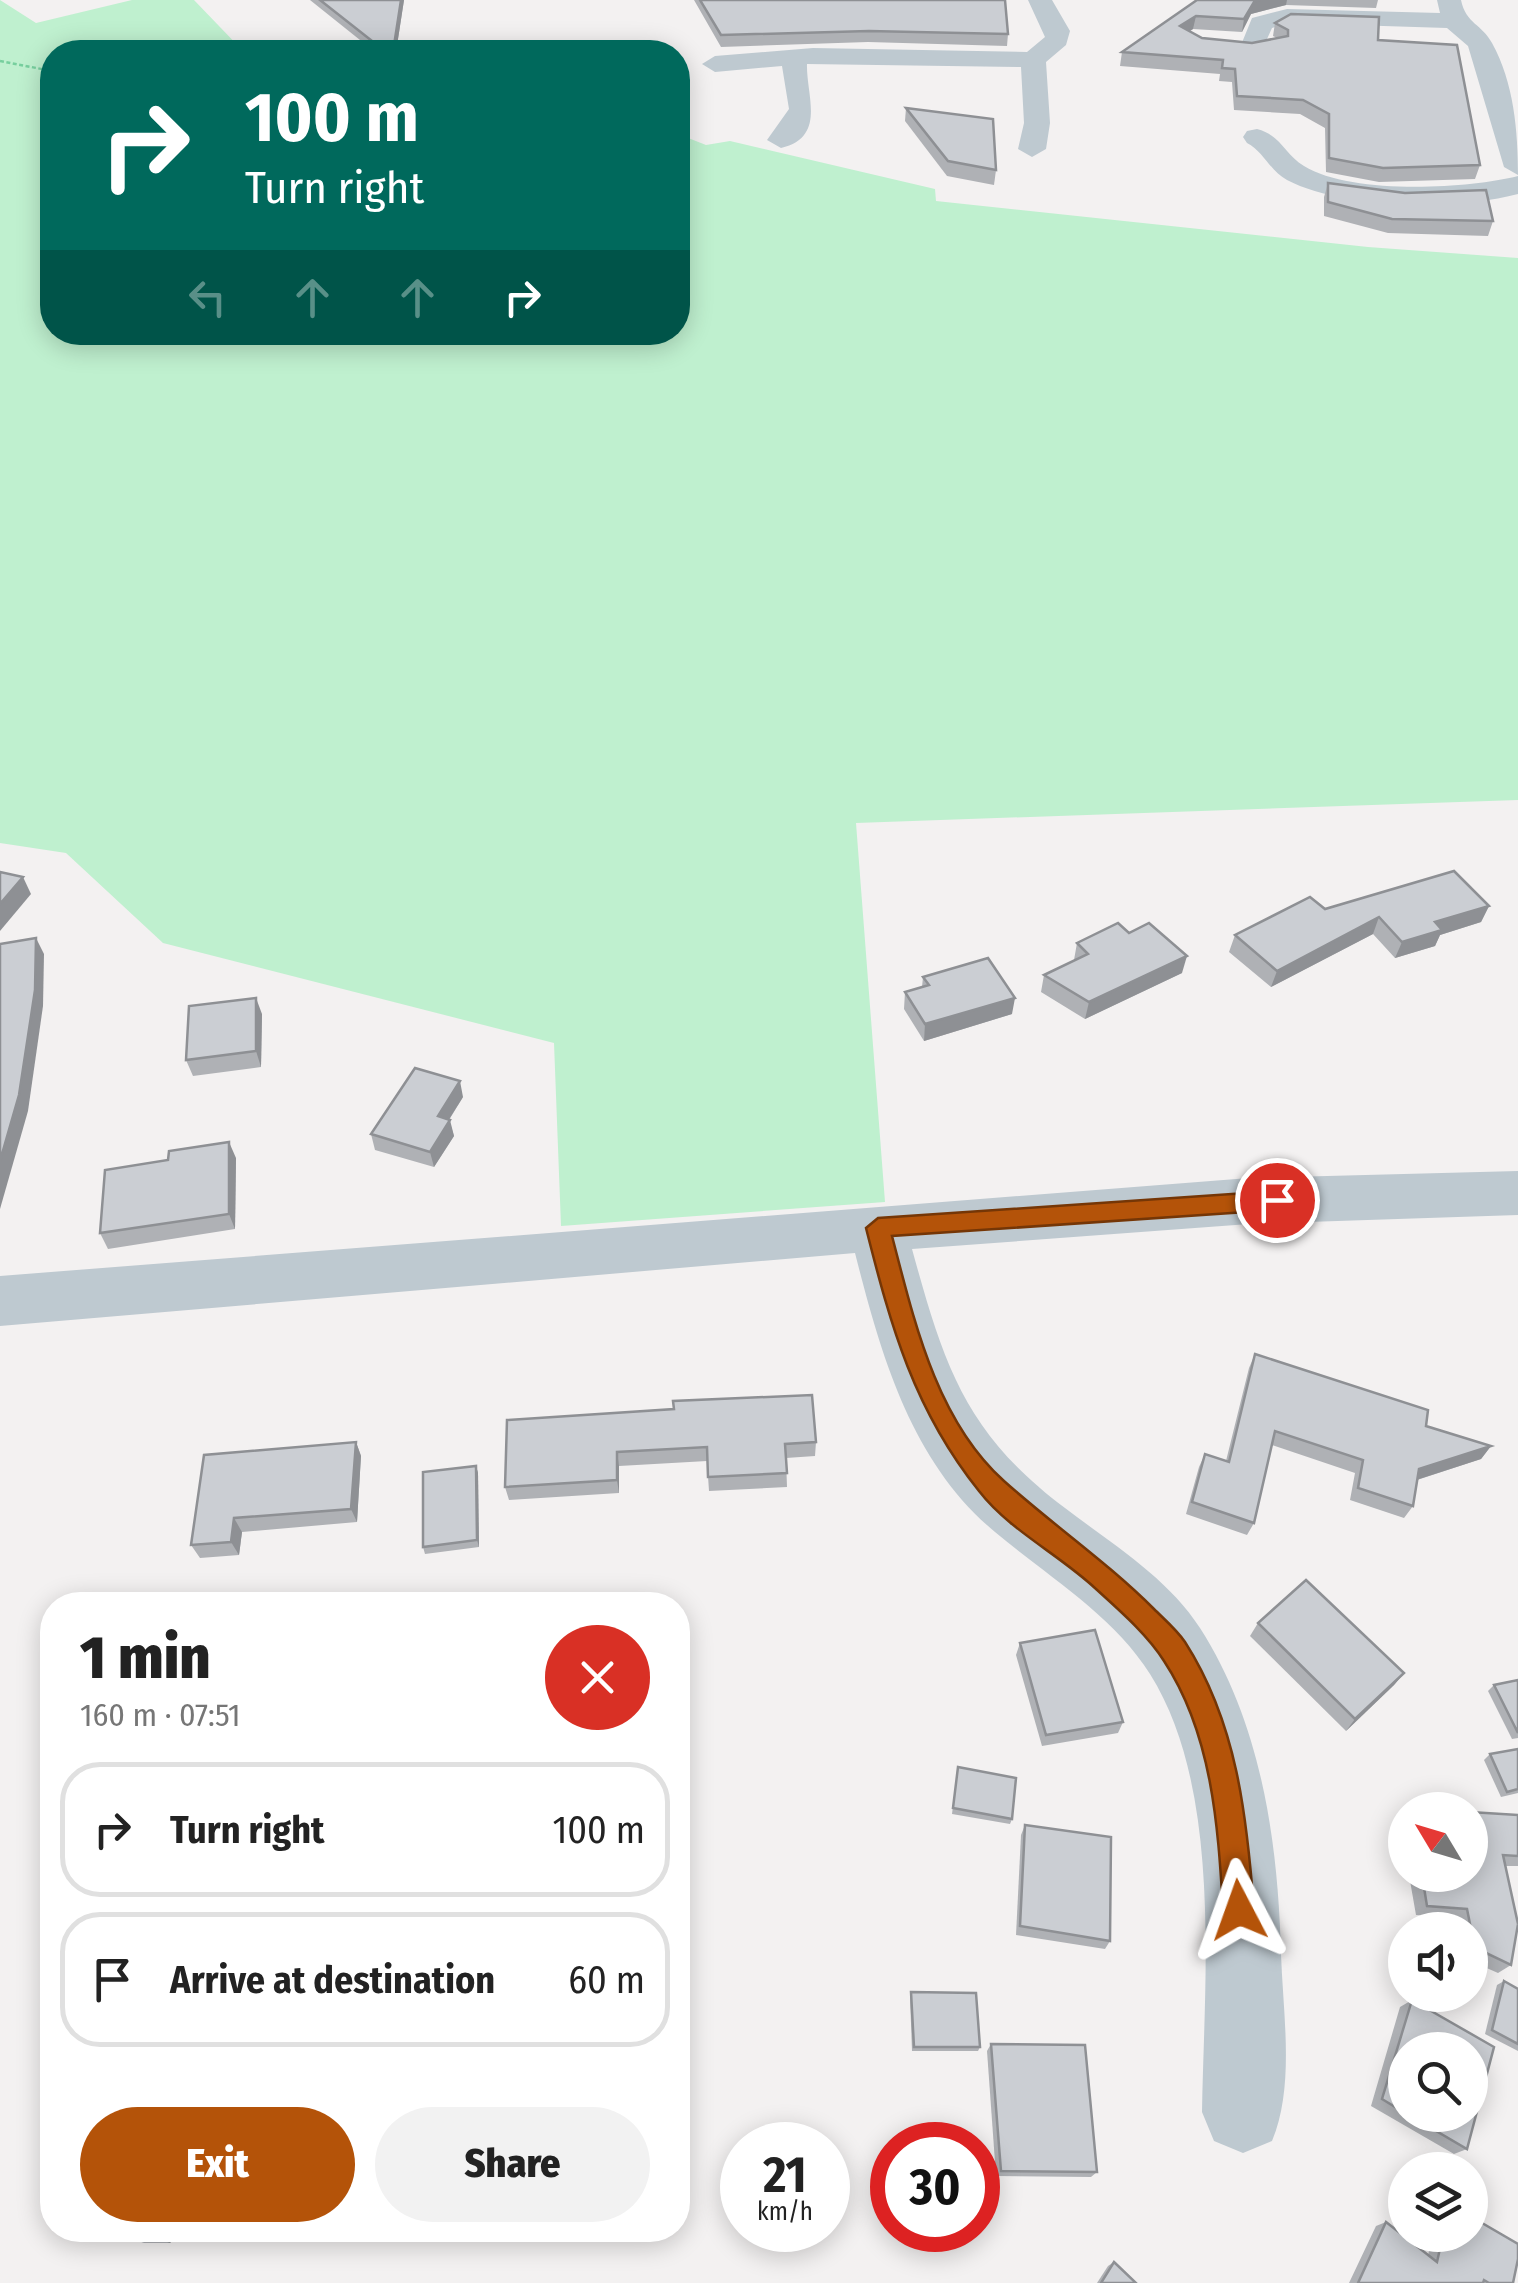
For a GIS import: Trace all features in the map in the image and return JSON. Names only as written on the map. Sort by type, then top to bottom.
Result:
[{"type":"street","points":[[715,64],[795,57],[1033,60],[1057,40],[1058,31],[1040,0]]},
{"type":"street","points":[[1223,42],[1262,45],[1261,23],[1287,16],[1451,11],[1476,40],[1518,167]]},
{"type":"street","points":[[1476,40],[1508,41]]},
{"type":"street","points":[[781,140],[792,131],[802,109],[794,79],[795,57]]},
{"type":"street","points":[[1032,149],[1037,123],[1033,60]]},
{"type":"street","points":[[1256,137],[1271,142],[1293,172],[1330,185],[1470,196],[1518,185]]},
{"type":"street","points":[[0,1301],[1249,1201],[1518,1193]]},
{"type":"street","points":[[878,1228],[906,1338],[946,1426],[992,1487],[1105,1579],[1174,1649],[1209,1718],[1232,1818],[1243,2112]]},
{"type":"path","points":[[0,61],[40,69]]},
{"type":"green space","points":[[0,0],[36,23],[132,0],[194,0],[232,40],[40,40],[40,345],[690,345],[690,139],[706,145],[730,141],[935,189],[936,201],[1368,247],[1518,258],[1518,800],[856,823],[885,1202],[561,1226],[554,1043],[163,943],[66,853],[0,843]]},
{"type":"building","points":[[320,0],[401,0],[395,40],[371,40]]},
{"type":"building","points":[[700,0],[1005,0],[1008,34],[869,31],[721,35]]},
{"type":"building","points":[[1197,0],[1260,0],[1254,2],[1244,19],[1196,16],[1180,26],[1202,38],[1252,43],[1288,36],[1288,30],[1275,23],[1291,14],[1379,17],[1378,40],[1457,45],[1480,165],[1383,168],[1329,158],[1329,114],[1303,100],[1237,96],[1235,69],[1222,68],[1223,60],[1122,52]]},
{"type":"building","points":[[906,108],[993,119],[996,170],[948,161]]},
{"type":"building","points":[[1328,183],[1405,193],[1486,190],[1493,221],[1392,219],[1328,202]]},
{"type":"building","points":[[1454,871],[1489,906],[1435,922],[1442,930],[1402,942],[1379,917],[1277,971],[1235,935],[1310,897],[1325,909]]},
{"type":"building","points":[[0,872],[23,877],[0,904]]},
{"type":"building","points":[[1118,923],[1129,933],[1149,923],[1187,956],[1089,1002],[1044,975],[1088,954],[1077,943]]},
{"type":"building","points":[[36,938],[35,990],[19,1095],[0,1161],[0,944]]},
{"type":"building","points":[[988,958],[1015,998],[925,1024],[905,992],[929,985],[923,977]]},
{"type":"building","points":[[256,998],[256,1051],[186,1060],[189,1006]]},
{"type":"building","points":[[415,1068],[460,1081],[438,1116],[450,1120],[430,1152],[371,1134]]},
{"type":"building","points":[[229,1142],[229,1214],[100,1233],[105,1170],[168,1160],[169,1151]]},
{"type":"building","points":[[1255,1354],[1428,1410],[1426,1426],[1491,1446],[1419,1469],[1413,1506],[1358,1488],[1363,1460],[1275,1431],[1254,1523],[1192,1502],[1205,1454],[1229,1462]]},
{"type":"building","points":[[812,1395],[816,1442],[785,1444],[787,1473],[708,1477],[707,1447],[617,1452],[617,1480],[505,1487],[507,1420],[674,1409],[673,1401]]},
{"type":"building","points":[[356,1442],[351,1509],[234,1518],[231,1542],[191,1545],[204,1455]]},
{"type":"building","points":[[476,1466],[477,1540],[423,1547],[423,1472]]},
{"type":"building","points":[[1306,1580],[1404,1673],[1355,1719],[1258,1623]]},
{"type":"building","points":[[1095,1630],[1123,1722],[1046,1735],[1020,1643]]},
{"type":"building","points":[[1518,1680],[1518,1733],[1494,1685]]},
{"type":"building","points":[[1518,1749],[1518,1789],[1507,1792],[1490,1754]]},
{"type":"building","points":[[958,1767],[1016,1778],[1012,1819],[953,1808]]},
{"type":"building","points":[[1488,1813],[1518,1815],[1518,1856],[1503,1855],[1518,1924],[1511,1965],[1488,1954],[1488,1912],[1427,1906],[1425,1892],[1488,1892]]},
{"type":"building","points":[[1025,1825],[1111,1837],[1110,1941],[1020,1926]]},
{"type":"building","points":[[1504,1981],[1518,1989],[1518,2044],[1492,2030]]},
{"type":"building","points":[[911,1992],[976,1993],[980,2047],[914,2047]]},
{"type":"building","points":[[1408,2012],[1433,2012],[1468,2032],[1402,2032]]},
{"type":"building","points":[[991,2044],[1085,2045],[1097,2172],[1001,2171]]},
{"type":"building","points":[[1488,2044],[1494,2047],[1488,2070]]},
{"type":"building","points":[[1388,2079],[1388,2103],[1382,2099]]},
{"type":"building","points":[[1438,2132],[1472,2132],[1467,2149]]},
{"type":"building","points":[[1386,2222],[1388,2252],[1424,2252],[1437,2262],[1439,2252],[1488,2252],[1488,2226],[1518,2244],[1513,2283],[1358,2283]]},
{"type":"building","points":[[1114,2262],[1136,2283],[1101,2283]]},
{"type":"route","points":[[1239,1910],[1232,1818],[1209,1718],[1174,1649],[1105,1579],[992,1487],[946,1426],[906,1338],[878,1228],[1277,1200]]}]
